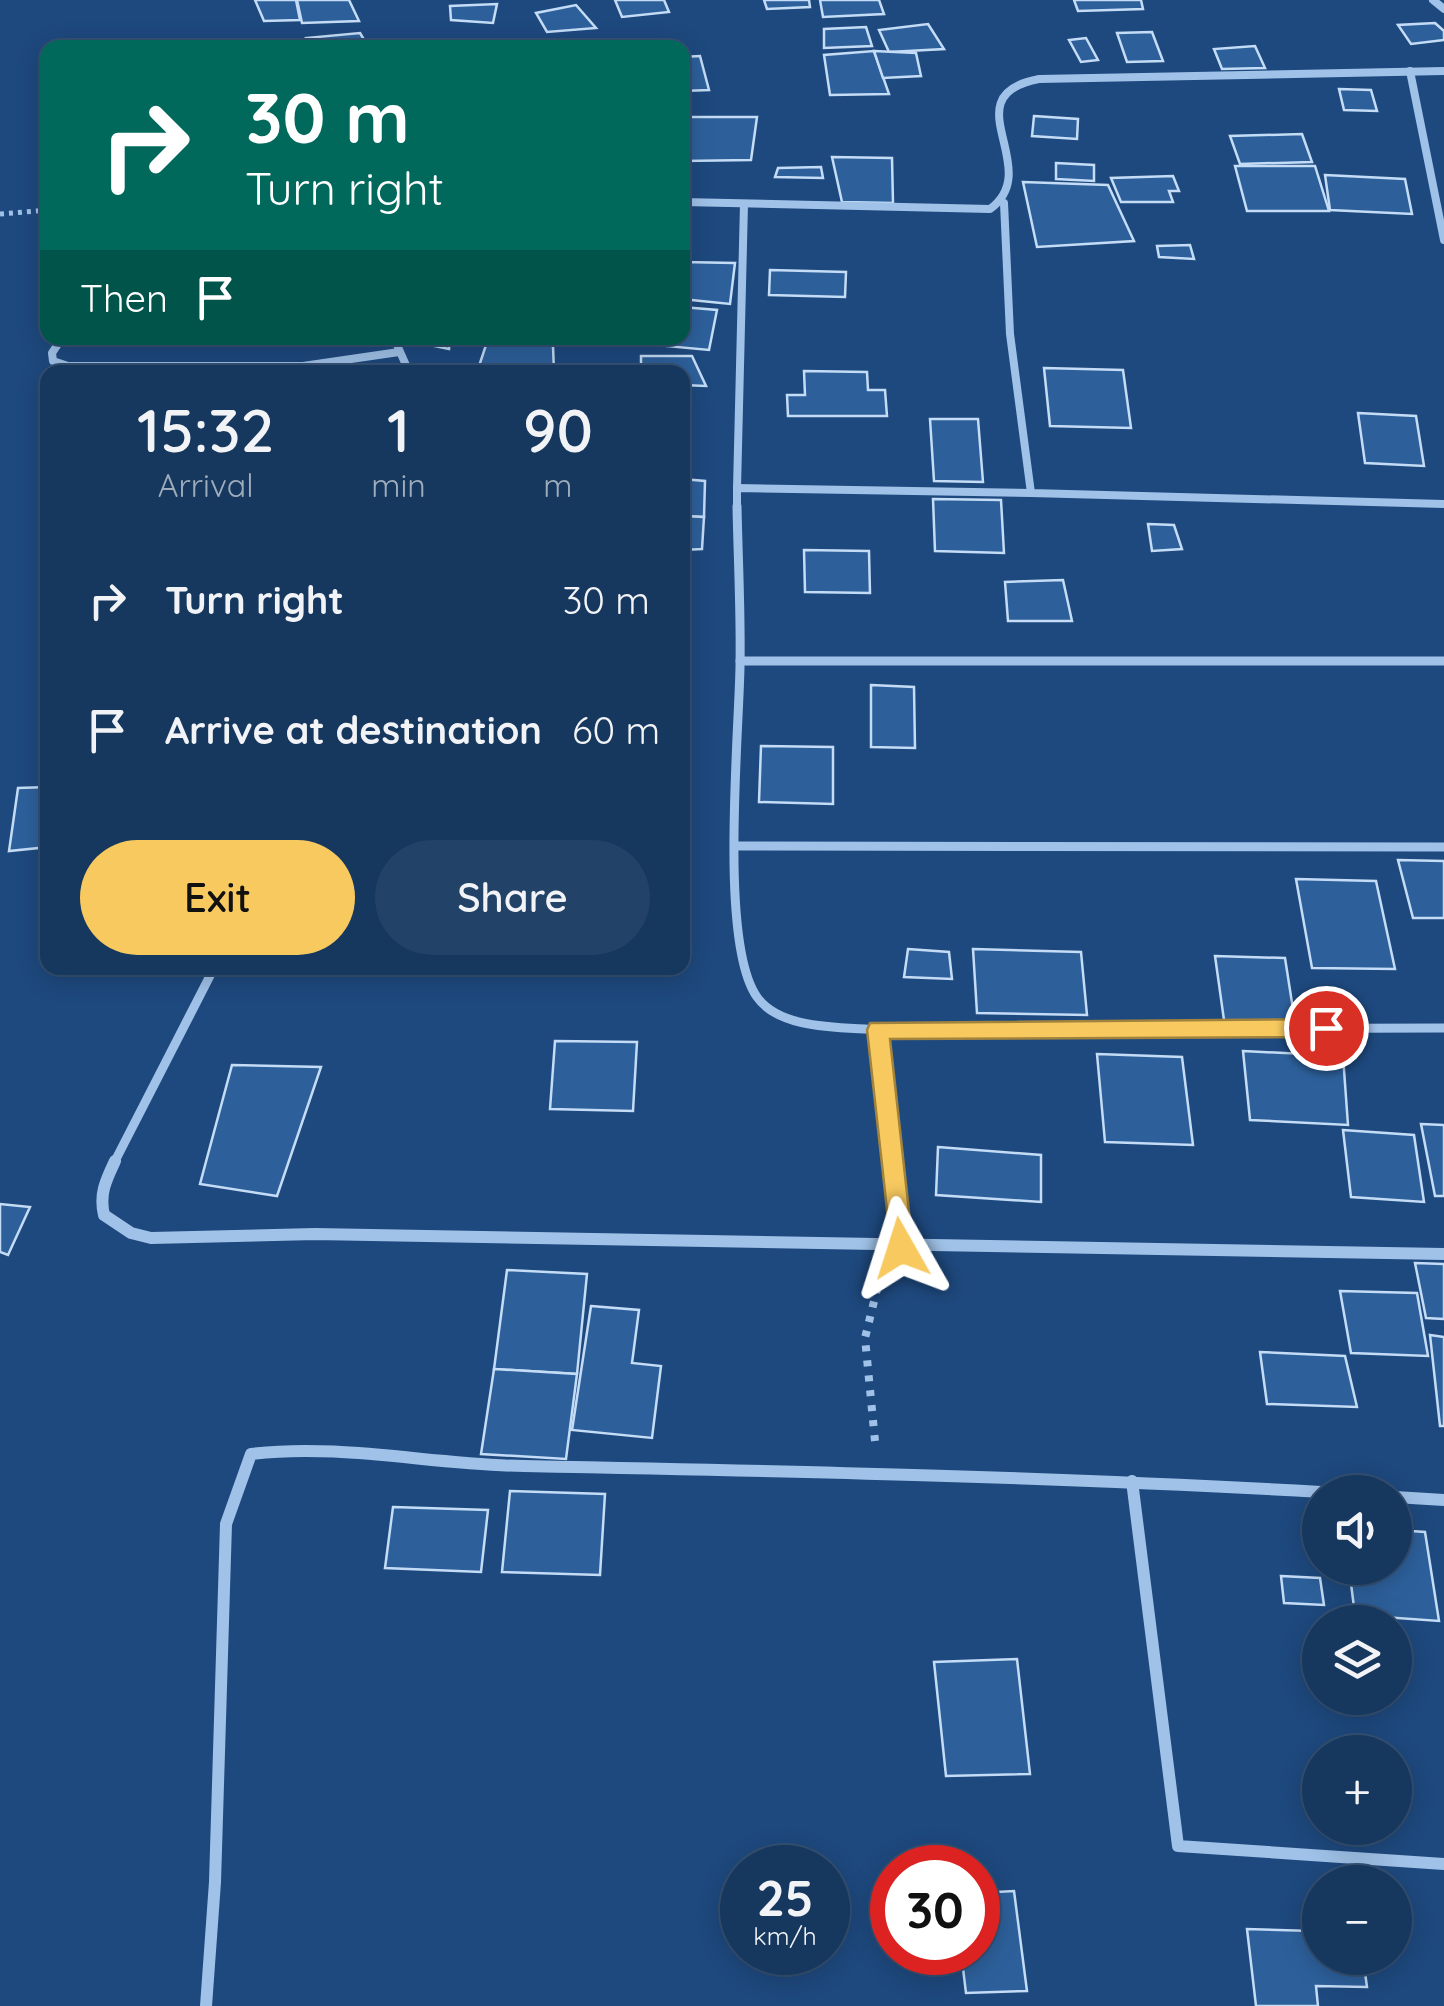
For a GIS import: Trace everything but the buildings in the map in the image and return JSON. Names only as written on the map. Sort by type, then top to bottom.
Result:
[{"type":"street","points":[[1434,0],[1444,10]]},
{"type":"street","points":[[1031,493],[1010,334],[1004,203],[1012,190],[1000,111],[1002,95],[1011,85],[1073,77],[1444,70]]},
{"type":"street","points":[[1410,71],[1444,240]]},
{"type":"street","points":[[690,202],[963,211],[990,209],[1004,203]]},
{"type":"street","points":[[744,204],[736,488],[740,661],[737,926],[756,996],[790,1017],[878,1030],[1444,1028]]},
{"type":"street","points":[[58,345],[53,361],[65,365]]},
{"type":"street","points":[[396,345],[405,365]]},
{"type":"street","points":[[310,365],[398,352]]},
{"type":"street","points":[[736,488],[1444,504]]},
{"type":"street","points":[[740,661],[1444,662]]},
{"type":"street","points":[[736,846],[1444,847]]},
{"type":"street","points":[[210,975],[104,1183],[104,1215],[131,1233],[151,1238],[315,1234],[901,1248],[1041,1244],[1342,1256],[1444,1254]]},
{"type":"street","points":[[878,1030],[901,1248]]},
{"type":"street","points":[[206,2006],[215,1882],[226,1524],[251,1454],[292,1449],[501,1466],[880,1472],[1302,1491]]},
{"type":"street","points":[[1132,1481],[1178,1846],[1444,1864]]},
{"type":"street","points":[[1412,1498],[1444,1500]]},
{"type":"path","points":[[0,214],[40,211]]},
{"type":"path","points":[[880,1472],[863,1366],[878,1280],[901,1248]]},
{"type":"route","points":[[901,1248],[878,1030],[1326,1028]]}]
